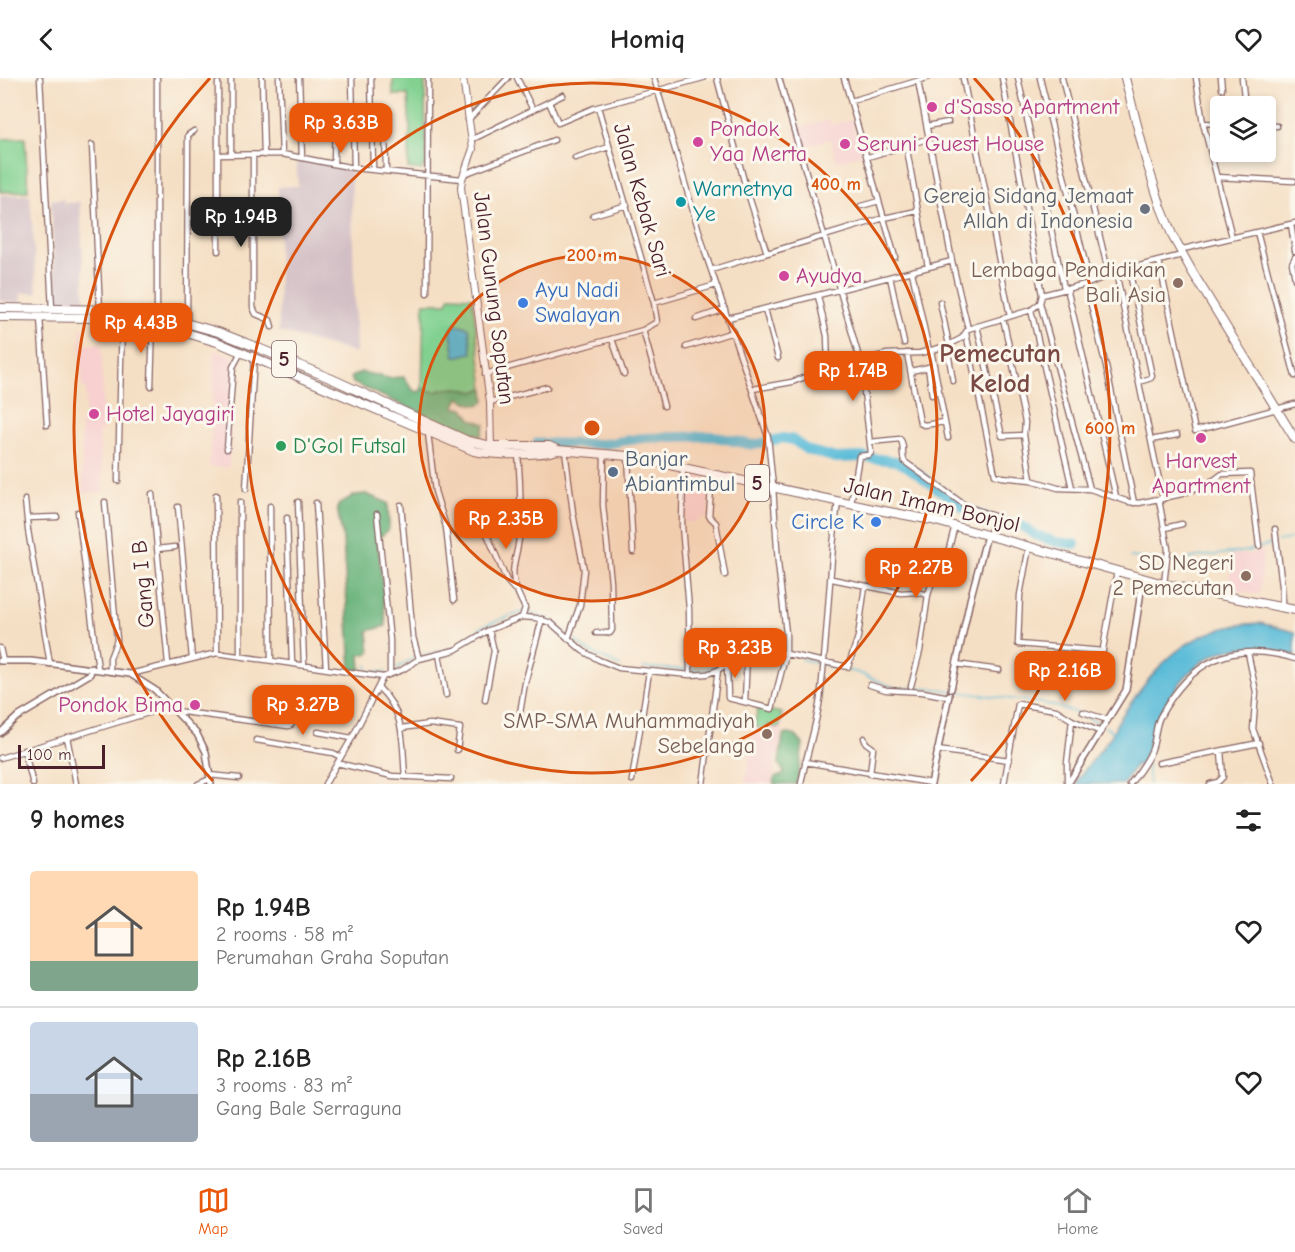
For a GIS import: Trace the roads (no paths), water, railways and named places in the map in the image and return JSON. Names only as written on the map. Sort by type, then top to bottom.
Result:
[{"type":"highway","points":[[1125,78],[1132,112],[1161,207],[1181,253],[1295,439]]},
{"type":"highway","name":"Jalan Imam Bonjol","points":[[0,308],[135,311],[254,357],[472,450],[549,446],[562,450],[628,456],[955,525],[1164,584],[1295,610]]},
{"type":"highway","name":"Jalan Imam Bonjol","points":[[0,316],[155,319],[187,323],[319,373],[491,450],[518,453],[549,453],[562,450]]},
{"type":"main road","name":"Jalan Gunung Soputan","points":[[463,78],[473,148],[461,188],[490,402],[491,450]]},
{"type":"street","points":[[40,78],[52,309]]},
{"type":"street","points":[[151,386],[155,319],[157,78]]},
{"type":"street","points":[[231,78],[231,155]]},
{"type":"street","points":[[262,78],[264,155]]},
{"type":"street","points":[[279,78],[282,154]]},
{"type":"street","points":[[300,78],[302,158]]},
{"type":"street","points":[[352,78],[354,168]]},
{"type":"street","points":[[371,78],[373,169]]},
{"type":"street","points":[[427,293],[428,78]]},
{"type":"street","points":[[468,120],[508,78]]},
{"type":"street","points":[[517,78],[533,110]]},
{"type":"street","points":[[654,78],[711,270],[768,437],[786,630],[785,656],[773,707],[770,709],[728,698],[727,665]]},
{"type":"street","points":[[549,102],[558,123],[598,107],[703,78]]},
{"type":"street","points":[[717,78],[744,181],[767,253]]},
{"type":"street","points":[[779,78],[862,361],[870,454],[859,457],[851,504]]},
{"type":"street","points":[[844,78],[895,257]]},
{"type":"street","points":[[851,101],[926,78]]},
{"type":"street","points":[[963,78],[1010,316]]},
{"type":"street","points":[[1002,78],[1042,295],[1040,303],[1090,489]]},
{"type":"street","points":[[1018,78],[1065,288],[1116,497]]},
{"type":"street","points":[[1040,78],[1088,284],[1134,503]]},
{"type":"street","points":[[1062,78],[1109,275]]},
{"type":"street","points":[[1196,78],[1203,123],[1232,237]]},
{"type":"street","points":[[1221,78],[1222,89]]},
{"type":"street","points":[[1242,78],[1244,96]]},
{"type":"street","points":[[918,81],[994,472],[998,477],[1031,480],[1058,488],[1090,489],[1134,503],[1161,499],[1196,488],[1222,474],[1250,473],[1259,546]]},
{"type":"street","points":[[218,83],[218,251]]},
{"type":"street","points":[[473,139],[563,95]]},
{"type":"street","name":"Jalan Kebak Sari","points":[[598,107],[654,303],[657,322],[643,330]]},
{"type":"street","points":[[334,164],[335,114]]},
{"type":"street","points":[[927,126],[948,122]]},
{"type":"street","points":[[1203,123],[1210,123]]},
{"type":"street","points":[[385,126],[386,171]]},
{"type":"street","points":[[187,323],[188,135],[194,132]]},
{"type":"street","points":[[868,157],[930,138]]},
{"type":"street","points":[[219,155],[282,154],[354,168],[463,176],[554,140]]},
{"type":"street","points":[[906,144],[928,267]]},
{"type":"street","points":[[92,145],[99,309]]},
{"type":"street","points":[[575,158],[609,147]]},
{"type":"street","points":[[253,156],[253,307],[256,314],[270,320],[272,327]]},
{"type":"street","points":[[1217,177],[1294,181]]},
{"type":"street","points":[[861,206],[879,201]]},
{"type":"street","points":[[593,215],[627,205]]},
{"type":"street","points":[[711,270],[824,235],[917,211]]},
{"type":"street","points":[[1042,295],[1088,284],[1116,272],[1159,261],[1232,237],[1293,223],[1295,250]]},
{"type":"street","points":[[1257,232],[1295,376]]},
{"type":"street","points":[[1295,257],[1292,262],[1295,279]]},
{"type":"street","points":[[728,318],[952,261]]},
{"type":"street","points":[[1159,261],[1195,431],[1295,404]]},
{"type":"street","points":[[1129,269],[1152,376],[1140,382]]},
{"type":"street","points":[[912,272],[930,351],[932,395]]},
{"type":"street","points":[[1116,272],[1140,382],[1161,499],[1168,556],[1164,584]]},
{"type":"street","points":[[890,277],[904,343]]},
{"type":"street","name":"Jalan Kebak Sari","points":[[654,303],[716,285]]},
{"type":"street","points":[[818,296],[827,336],[828,368]]},
{"type":"street","points":[[940,302],[953,381]]},
{"type":"street","points":[[753,389],[792,382],[840,364],[887,354],[930,351],[948,346],[977,326],[1030,309],[1040,303]]},
{"type":"street","points":[[696,319],[725,309]]},
{"type":"street","points":[[765,309],[778,358]]},
{"type":"street","points":[[1030,309],[1072,488]]},
{"type":"street","points":[[40,317],[46,426]]},
{"type":"street","points":[[1003,318],[1024,412],[1026,424],[1024,435],[1031,480]]},
{"type":"street","points":[[118,481],[122,319]]},
{"type":"street","points":[[977,326],[1002,436],[1024,435]]},
{"type":"street","points":[[485,374],[643,330],[664,406]]},
{"type":"street","points":[[686,347],[733,332]]},
{"type":"street","points":[[612,339],[624,374]]},
{"type":"street","points":[[227,449],[233,367],[241,352]]},
{"type":"street","points":[[907,352],[920,423],[924,425],[945,422]]},
{"type":"street","points":[[246,489],[254,357]]},
{"type":"street","points":[[911,371],[931,367]]},
{"type":"street","points":[[931,367],[948,438]]},
{"type":"street","points":[[490,402],[547,387]]},
{"type":"street","points":[[428,433],[435,491],[446,527],[454,600]]},
{"type":"street","points":[[1151,440],[1177,435]]},
{"type":"street","points":[[805,762],[931,784],[970,600],[988,535],[995,520],[966,506],[905,462],[902,457],[903,444],[900,440],[870,442]]},
{"type":"street","points":[[562,450],[584,570],[580,605],[569,636]]},
{"type":"street","points":[[518,453],[520,531],[512,569],[516,590],[525,608],[522,615]]},
{"type":"street","points":[[596,633],[610,633],[612,630],[611,582],[603,505],[604,453]]},
{"type":"street","points":[[628,456],[633,552]]},
{"type":"street","points":[[683,468],[682,535],[689,609],[690,671]]},
{"type":"street","points":[[712,474],[709,516],[716,523],[725,576]]},
{"type":"street","name":"Gang I B","points":[[152,494],[168,663]]},
{"type":"street","points":[[216,495],[217,652]]},
{"type":"street","points":[[25,500],[50,664]]},
{"type":"street","points":[[801,784],[817,716],[838,501]]},
{"type":"street","points":[[105,502],[117,640],[110,658],[110,670]]},
{"type":"street","points":[[240,502],[240,656]]},
{"type":"street","points":[[298,502],[304,665]]},
{"type":"street","points":[[316,503],[326,668]]},
{"type":"street","points":[[401,505],[413,637],[419,659]]},
{"type":"street","points":[[270,506],[271,660]]},
{"type":"street","points":[[178,507],[192,658]]},
{"type":"street","points":[[0,733],[19,716],[90,674],[95,668],[78,512]]},
{"type":"street","points":[[377,514],[390,640],[390,674]]},
{"type":"street","points":[[27,518],[57,517]]},
{"type":"street","points":[[287,518],[292,663]]},
{"type":"street","points":[[481,520],[507,581],[516,590]]},
{"type":"street","points":[[1165,528],[1182,524]]},
{"type":"street","points":[[911,686],[920,651],[928,595],[937,565],[945,564],[955,525]]},
{"type":"street","points":[[1275,529],[1283,591],[1282,608]]},
{"type":"street","points":[[157,549],[175,547]]},
{"type":"street","points":[[1029,547],[1020,596],[1018,642],[1021,645],[1103,651]]},
{"type":"street","points":[[1058,672],[1098,671],[1117,571]]},
{"type":"street","points":[[1067,784],[1121,700],[1128,684],[1143,578]]},
{"type":"street","points":[[832,579],[903,593],[928,595]]},
{"type":"street","points":[[130,674],[217,652],[383,677],[419,659],[455,650],[489,630],[522,615],[542,619],[569,636],[590,655],[613,666],[650,672],[690,671],[707,674],[730,662],[768,652],[823,665],[848,667],[858,637],[865,586]]},
{"type":"street","points":[[518,725],[525,683],[542,619]]},
{"type":"street","points":[[485,700],[494,651],[489,630]]},
{"type":"street","points":[[0,648],[1,661],[31,661],[130,674],[155,690],[200,738],[206,752],[210,779]]},
{"type":"street","points":[[1130,784],[1150,753],[1159,719],[1192,673],[1221,656],[1261,652],[1295,659]]},
{"type":"street","points":[[1248,653],[1256,692],[1252,725],[1273,784]]},
{"type":"street","points":[[439,654],[446,695]]},
{"type":"street","points":[[745,701],[747,656]]},
{"type":"street","points":[[956,664],[999,670]]},
{"type":"street","points":[[703,784],[718,670]]},
{"type":"street","points":[[632,780],[650,672]]},
{"type":"street","points":[[325,784],[352,738],[383,677]]},
{"type":"street","points":[[870,685],[886,690],[949,694]]},
{"type":"street","points":[[379,688],[398,715],[402,728],[405,777]]},
{"type":"street","points":[[1004,784],[1018,704],[1056,710],[1072,720],[1102,730]]},
{"type":"street","points":[[0,758],[67,737],[173,709],[288,726],[291,725],[295,716],[312,718]]},
{"type":"street","points":[[1083,712],[1108,721]]},
{"type":"street","points":[[1067,784],[1072,720]]},
{"type":"street","points":[[402,728],[430,724],[460,728],[457,750]]},
{"type":"street","points":[[318,732],[352,738]]},
{"type":"street","points":[[67,737],[76,784]]},
{"type":"street","points":[[864,738],[866,743],[873,747],[870,774]]},
{"type":"street","points":[[256,740],[333,753],[341,757]]},
{"type":"street","points":[[1159,763],[1259,743]]},
{"type":"street","points":[[24,750],[33,784]]},
{"type":"street","points":[[937,750],[1009,760]]},
{"type":"street","points":[[1210,784],[1218,782],[1223,777],[1221,751]]},
{"type":"street","points":[[338,763],[382,774],[451,779]]},
{"type":"street","points":[[198,784],[210,779],[239,778]]},
{"type":"water","points":[[454,325],[469,328],[472,353],[455,357],[451,332]]},
{"type":"water","points":[[1260,623],[1295,632],[1295,656],[1250,647],[1231,649],[1214,655],[1199,664],[1171,695],[1156,721],[1140,766],[1136,764],[1123,784],[1076,784],[1147,681],[1177,651],[1213,631]]},
{"type":"waterway","points":[[537,443],[604,444],[643,438],[712,436],[753,445],[783,438],[793,440],[807,450],[836,458],[862,457],[896,461],[908,467],[964,508],[993,520],[1022,526],[1036,535],[1055,542],[1075,544]]},
{"type":"waterway","points":[[1278,541],[1295,538]]},
{"type":"waterway","points":[[1130,557],[1179,562],[1196,557],[1248,551],[1274,543]]},
{"type":"waterway","points":[[469,639],[480,628],[525,611],[550,620],[567,633]]},
{"type":"waterway","points":[[571,637],[585,649],[620,666]]},
{"type":"waterway","points":[[422,655],[455,648]]},
{"type":"waterway","points":[[643,668],[706,670],[731,658],[746,655]]},
{"type":"waterway","points":[[393,670],[416,657]]},
{"type":"waterway","points":[[801,659],[859,673],[895,688],[938,689],[1048,704],[1077,713],[1101,724]]},
{"type":"waterway","points":[[367,665],[368,672],[386,672]]},
{"type":"waterway","points":[[1105,727],[1114,732]]},
{"type":"waterway","points":[[1147,764],[1149,784]]},
{"type":"place","name":"d'Sasso Apartment","points":[[932,107]]},
{"type":"place","name":"Pondok Yaa Merta","points":[[698,142]]},
{"type":"place","name":"Seruni Guest House","points":[[845,144]]},
{"type":"place","name":"Warnetnya Ye","points":[[681,202]]},
{"type":"place","name":"Gereja Sidang Jemaat Allah di Indonesia","points":[[1145,209]]},
{"type":"place","name":"Ayudya","points":[[784,276]]},
{"type":"place","name":"Lembaga Pendidikan Bali Asia","points":[[1178,283]]},
{"type":"place","name":"Ayu Nadi Swalayan","points":[[523,303]]},
{"type":"place","name":"Hotel Jayagiri","points":[[94,414]]},
{"type":"place","name":"Harvest Apartment","points":[[1201,438]]},
{"type":"place","name":"D'Gol Futsal","points":[[281,446]]},
{"type":"place","name":"Banjar Abiantimbul","points":[[613,472]]},
{"type":"place","name":"Circle K","points":[[876,522]]},
{"type":"place","name":"SD Negeri 2 Pemecutan","points":[[1246,576]]},
{"type":"place","name":"Pondok Bima","points":[[195,705]]},
{"type":"place","name":"SMP-SMA Muhammadiyah Sebelanga","points":[[767,734]]},
{"type":"district","name":"Pemecutan Kelod","points":[[1000,369]]}]
